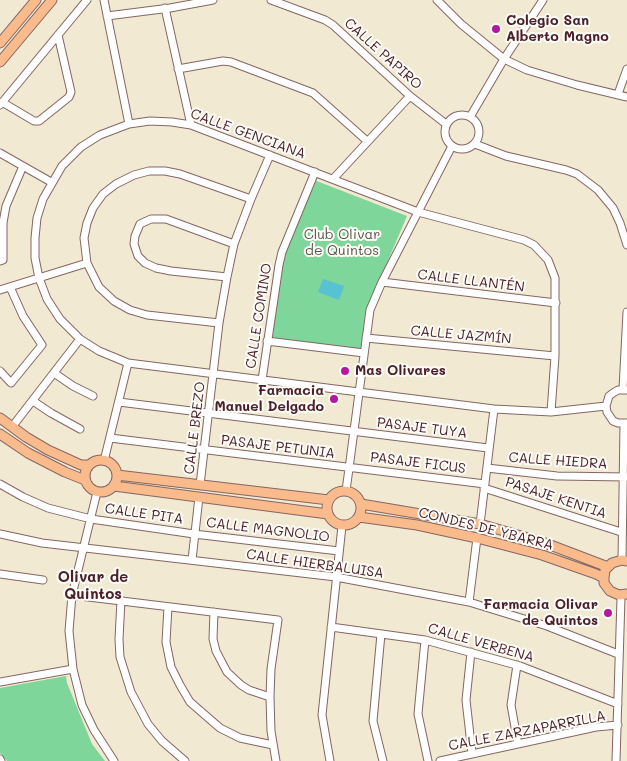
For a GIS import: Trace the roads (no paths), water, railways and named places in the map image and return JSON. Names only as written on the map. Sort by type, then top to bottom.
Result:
[{"type":"main road","points":[[0,43],[36,0]]},
{"type":"main road","points":[[0,62],[52,0]]},
{"type":"main road","points":[[0,418],[48,450],[81,465],[89,466]]},
{"type":"main road","points":[[1,438],[47,463],[85,480]]},
{"type":"main road","points":[[99,460],[104,461],[113,466],[117,475],[114,486],[106,492],[97,492],[89,487],[85,480],[86,470],[99,460]]},
{"type":"main road","points":[[117,475],[329,500]]},
{"type":"main road","points":[[114,486],[328,514]]},
{"type":"main road","points":[[346,491],[356,496],[361,504],[359,517],[352,524],[342,526],[334,522],[328,514],[327,505],[336,493],[346,491]]},
{"type":"main road","name":"CONDES DE YBARRA","points":[[361,504],[480,524],[545,543],[608,566]]},
{"type":"main road","name":"CONDES DE YBARRA","points":[[359,517],[417,525],[477,538],[542,555],[604,578]]},
{"type":"main road","points":[[623,594],[614,594],[607,587],[604,578],[608,566],[616,561],[624,561]]},
{"type":"street","points":[[58,36],[71,92],[69,97],[39,121],[34,121],[1,104],[87,0]]},
{"type":"street","points":[[104,0],[129,124]]},
{"type":"street","points":[[107,16],[213,0]]},
{"type":"street","name":"CALLE PAPIRO","points":[[271,0],[325,20],[333,25],[410,96],[446,124]]},
{"type":"street","points":[[437,0],[461,24],[504,59],[535,73],[627,97]]},
{"type":"street","points":[[470,117],[504,59],[543,0]]},
{"type":"street","points":[[165,8],[191,125]]},
{"type":"street","points":[[178,69],[223,61],[231,62],[320,97],[367,141]]},
{"type":"street","points":[[618,94],[627,69]]},
{"type":"street","points":[[332,179],[410,96]]},
{"type":"street","points":[[459,115],[470,117],[477,124],[479,134],[475,144],[461,150],[452,146],[446,139],[446,124],[459,115]]},
{"type":"street","name":"CALLE GENCIANA","points":[[550,412],[555,356],[555,278],[553,268],[548,260],[534,245],[524,240],[418,212],[191,125],[172,122],[150,121],[129,124],[100,135],[81,147],[62,166],[42,199],[37,218],[35,258],[39,278],[47,299],[60,319],[80,339],[100,351],[128,363],[494,408],[550,412],[606,406]]},
{"type":"street","points":[[475,144],[506,156],[566,170],[588,182],[598,190],[613,208],[627,245]]},
{"type":"street","points":[[346,491],[368,316],[382,282],[452,146]]},
{"type":"street","points":[[0,153],[51,182]]},
{"type":"street","name":"CALLE BREZO","points":[[200,485],[226,277],[234,244],[270,155]]},
{"type":"street","points":[[0,260],[3,260],[3,223],[6,206],[23,166]]},
{"type":"street","points":[[219,323],[147,315],[130,310],[114,301],[99,287],[87,263],[84,238],[93,208],[104,194],[116,184],[134,175],[149,171],[165,171],[251,199]]},
{"type":"street","name":"CALLE COMINO","points":[[262,380],[276,275],[282,252],[315,172]]},
{"type":"street","points":[[226,277],[156,268],[145,263],[138,256],[134,244],[135,236],[140,224],[151,219],[166,219],[234,244]]},
{"type":"street","points":[[0,290],[87,263]]},
{"type":"street","name":"CALLE LLANTÉN","points":[[382,282],[556,304]]},
{"type":"street","points":[[0,371],[11,383],[42,345],[23,316],[10,287]]},
{"type":"street","points":[[624,561],[621,532],[625,477],[625,423],[613,421],[607,412],[606,406],[609,396],[618,390],[625,390],[627,312]]},
{"type":"street","name":"CALLE JAZMÍN","points":[[366,338],[555,356]]},
{"type":"street","points":[[12,427],[80,339]]},
{"type":"street","points":[[267,341],[364,354]]},
{"type":"street","points":[[104,461],[128,363]]},
{"type":"street","points":[[54,373],[73,386],[93,396]]},
{"type":"street","points":[[33,400],[51,414],[80,429]]},
{"type":"street","name":"PASAJE TUYA","points":[[119,402],[488,448]]},
{"type":"street","points":[[480,524],[494,408]]},
{"type":"street","name":"PASAJE PETUNIA","points":[[110,438],[349,468]]},
{"type":"street","name":"PASAJE FICUS","points":[[349,468],[484,486]]},
{"type":"street","name":"CALLE HIEDRA","points":[[487,468],[557,476],[625,477]]},
{"type":"street","name":"CALLE PITA","points":[[0,484],[48,508],[91,519],[194,534]]},
{"type":"street","name":"PASAJE KENTIA","points":[[484,486],[621,532]]},
{"type":"street","points":[[97,492],[72,595],[69,631],[72,669],[82,705],[104,748],[114,761]]},
{"type":"street","points":[[192,560],[199,497]]},
{"type":"street","points":[[330,761],[322,714],[342,526]]},
{"type":"street","name":"CALLE HIERBALUISA","points":[[0,534],[42,542],[336,577],[469,602],[547,626],[618,654]]},
{"type":"street","name":"CALLE MAGNOLIO","points":[[194,534],[339,551]]},
{"type":"street","points":[[469,602],[477,538]]},
{"type":"street","points":[[0,574],[43,580]]},
{"type":"street","points":[[616,761],[618,654],[621,598],[623,594]]},
{"type":"street","points":[[72,595],[278,620],[271,669],[270,696],[273,745],[276,761]]},
{"type":"street","points":[[121,600],[120,657],[130,692],[148,724],[162,741],[185,761]]},
{"type":"street","points":[[168,606],[166,642],[171,667],[190,702],[220,728],[240,738],[273,745]]},
{"type":"street","points":[[214,612],[213,639],[216,651],[227,672],[240,685],[249,690],[270,696]]},
{"type":"street","name":"CALLE VERBENA","points":[[331,627],[425,640],[471,652],[517,665],[618,704]]},
{"type":"street","points":[[381,634],[372,721],[383,761]]},
{"type":"street","points":[[425,640],[418,714],[428,761]]},
{"type":"street","points":[[471,652],[466,700],[472,753]]},
{"type":"street","points":[[517,665],[511,705],[518,744]]},
{"type":"street","points":[[0,682],[72,669]]},
{"type":"street","points":[[618,670],[627,673]]},
{"type":"street","name":"CALLE ZARZAPARRILLA","points":[[440,761],[596,727],[618,725]]},
{"type":"water","points":[[323,279],[344,286],[339,300],[318,292]]},
{"type":"place","name":"Colegio San Alberto Magno","points":[[496,29]]},
{"type":"place","name":"Mas Olivares","points":[[345,371]]},
{"type":"place","name":"Farmacia Manuel Delgado","points":[[334,399]]},
{"type":"place","name":"Farmacia Olivar de Quintos","points":[[608,613]]},
{"type":"district","name":"Olivar de Quintos","points":[[93,586]]},
{"type":"park label","name":"Club Olivar de Quintos","points":[[342,244]]}]
